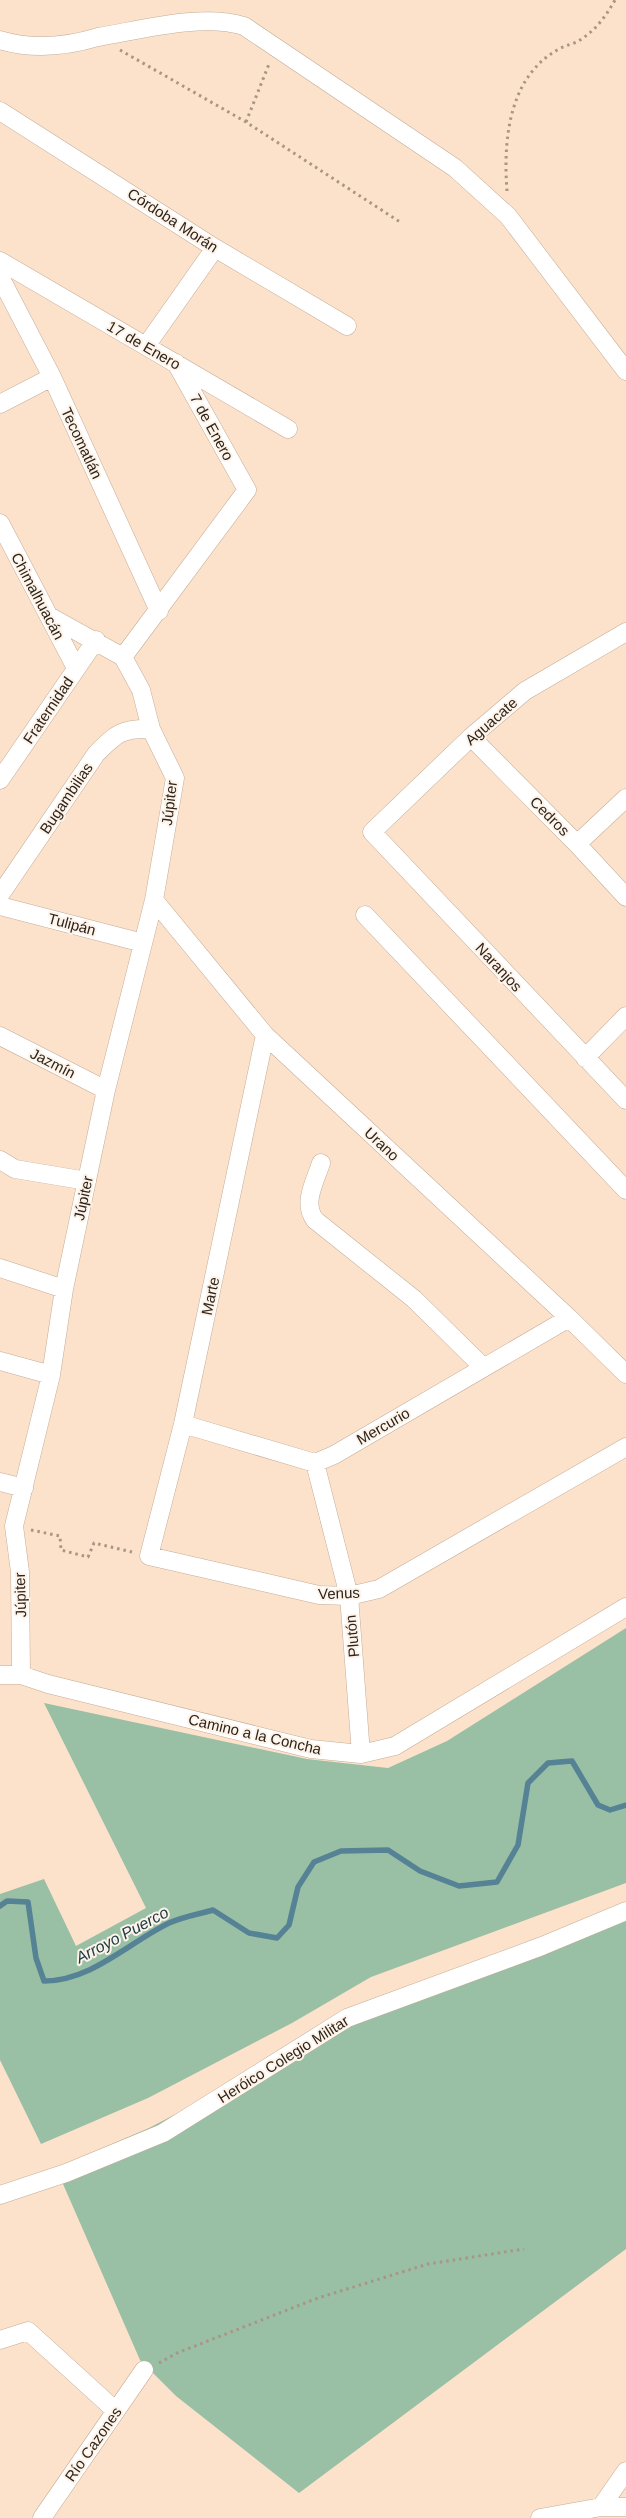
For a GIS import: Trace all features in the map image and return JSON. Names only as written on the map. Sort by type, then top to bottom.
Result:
[{"type":"street","points":[[0,40],[37,48],[207,20],[229,22],[244,26],[455,168],[508,216],[626,371]]},
{"type":"street","name":"Córdoba Morán","points":[[0,111],[215,248],[348,326]]},
{"type":"street","points":[[146,346],[215,248]]},
{"type":"street","name":"17 de Enero","points":[[0,261],[288,429]]},
{"type":"street","name":"Tecomatlán","points":[[0,278],[52,377],[159,610]]},
{"type":"street","name":"7 de Enero","points":[[159,610],[247,490],[176,364]]},
{"type":"street","points":[[0,404],[52,377]]},
{"type":"street","name":"Chimalhuacán","points":[[0,523],[76,668]]},
{"type":"street","points":[[49,616],[96,640],[123,657],[159,610]]},
{"type":"street","name":"Aguacate","points":[[372,832],[471,737],[525,691],[626,632]]},
{"type":"street","name":"Fraternidad","points":[[0,780],[96,640]]},
{"type":"street","name":"Júpiter","points":[[20,1675],[20,1572],[14,1526],[51,1375],[64,1289],[106,1090],[154,900],[175,778],[151,729],[141,690],[123,657]]},
{"type":"street","name":"Bugambilias","points":[[0,895],[96,754],[114,737],[131,729],[151,729]]},
{"type":"street","name":"Cedros","points":[[471,737],[577,844],[626,897]]},
{"type":"street","points":[[577,844],[626,798]]},
{"type":"street","name":"Naranjos","points":[[372,832],[626,1100]]},
{"type":"street","name":"Urano","points":[[154,900],[265,1035],[569,1318],[626,1374]]},
{"type":"street","name":"Tulipán","points":[[0,906],[143,943]]},
{"type":"street","points":[[365,915],[626,1190]]},
{"type":"street","points":[[585,1058],[626,1016]]},
{"type":"street","name":"Marte","points":[[149,1556],[183,1424],[265,1035]]},
{"type":"street","name":"Jazmín","points":[[0,1036],[106,1090]]},
{"type":"street","points":[[0,1160],[15,1169],[87,1181]]},
{"type":"street","points":[[321,1163],[308,1201],[308,1211],[311,1216],[414,1299],[483,1367]]},
{"type":"street","points":[[0,1268],[64,1289]]},
{"type":"street","name":"Mercurio","points":[[315,1463],[334,1455],[569,1318]]},
{"type":"street","points":[[0,1361],[51,1375]]},
{"type":"street","points":[[183,1424],[315,1463]]},
{"type":"street","name":"Venus","points":[[149,1556],[319,1596],[349,1596],[380,1589],[626,1447]]},
{"type":"street","name":"Plutón","points":[[315,1463],[349,1596],[361,1754]]},
{"type":"street","points":[[0,1482],[24,1488]]},
{"type":"street","name":"Camino a la Concha","points":[[0,1675],[20,1675],[48,1684],[311,1749],[361,1754],[395,1746],[626,1607]]},
{"type":"street","name":"Heróico Colegio Militar","points":[[0,2195],[66,2173],[163,2133],[346,2018],[542,1946],[626,1911]]},
{"type":"street","points":[[0,2340],[28,2331],[116,2411]]},
{"type":"street","name":"Río Cazones","points":[[42,2518],[144,2370]]},
{"type":"street","points":[[601,2507],[626,2471]]},
{"type":"street","points":[[540,2518],[601,2507],[626,2507]]},
{"type":"path","points":[[508,216],[505,164],[510,123],[519,90],[537,66],[558,49],[580,40],[604,20],[615,0]]},
{"type":"path","points":[[98,37],[246,122],[400,222]]},
{"type":"path","points":[[246,122],[276,47]]},
{"type":"path","points":[[14,1526],[60,1536],[61,1550],[88,1557],[94,1543],[149,1556]]},
{"type":"path","points":[[144,2370],[177,2353],[318,2298],[428,2264],[524,2249]]},
{"type":"green space","points":[[626,1628],[626,1883],[371,1977],[292,2023],[148,2098],[41,2144],[0,2060],[0,1894],[44,1879],[76,1946],[146,1908],[44,1703],[307,1759],[388,1768],[447,1741]]},
{"type":"green space","points":[[626,1919],[626,2249],[299,2493],[176,2396],[140,2360],[56,2168],[149,2128],[353,2021]]},
{"type":"waterway","name":"Arroyo Puerco","points":[[0,1906],[7,1901],[28,1902],[36,1958],[44,1981],[61,1979],[78,1975],[109,1960],[169,1923],[213,1910],[249,1933],[277,1938],[289,1925],[298,1887],[314,1862],[341,1851],[388,1850],[420,1871],[459,1886],[497,1882],[518,1845],[528,1783],[548,1763],[572,1761],[598,1805],[610,1810],[626,1805]]}]
